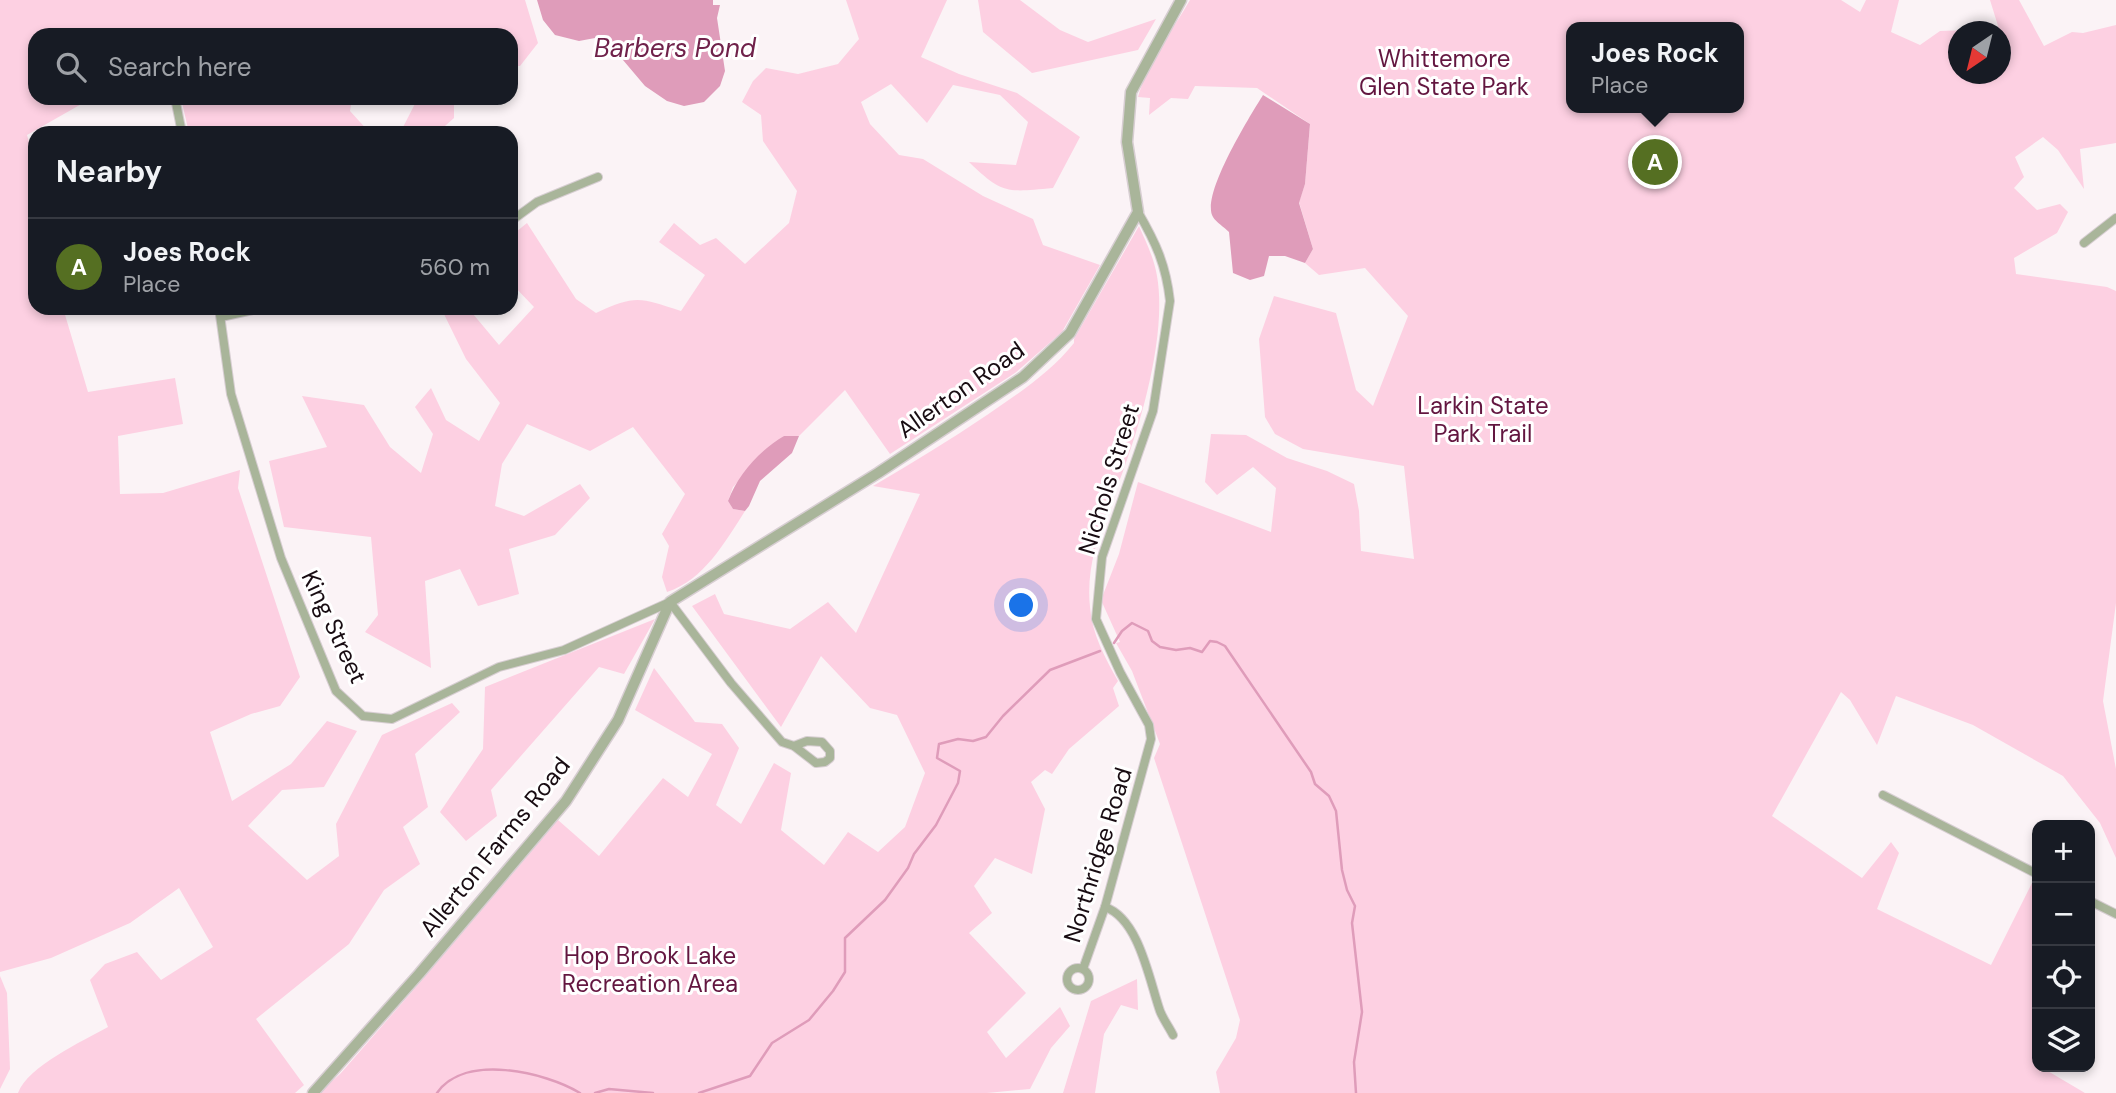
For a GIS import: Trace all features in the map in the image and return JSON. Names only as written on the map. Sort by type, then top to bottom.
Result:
[{"type":"street","points":[[1138,212],[1127,142],[1131,92],[1181,0]]},
{"type":"street","points":[[176,105],[181,126]]},
{"type":"street","points":[[518,216],[537,202],[598,177]]},
{"type":"street","name":"Allerton Road","points":[[670,602],[878,473],[1023,377],[1070,333],[1138,212]]},
{"type":"street","name":"Nichols Street","points":[[1138,212],[1157,245],[1170,301],[1153,411],[1102,558],[1096,619],[1120,672],[1149,725],[1150,751]]},
{"type":"street","points":[[2084,243],[2116,218]]},
{"type":"street","name":"King Street","points":[[220,315],[231,394],[281,558],[336,691],[363,716],[392,719],[499,667],[564,650],[670,602]]},
{"type":"street","points":[[670,602],[739,693],[782,742],[794,746]]},
{"type":"street","name":"Allerton Farms Road","points":[[313,1093],[419,974],[566,801],[618,720],[670,602]]},
{"type":"street","name":"Northridge Road","points":[[1083,969],[1105,907],[1150,751]]},
{"type":"street","points":[[1883,795],[2032,871]]},
{"type":"street","points":[[2095,904],[2116,915]]},
{"type":"street","points":[[1105,907],[1118,914],[1132,930],[1161,1014],[1173,1035]]},
{"type":"green space","points":[[0,0],[525,0],[538,43],[520,66],[518,28],[28,28],[28,105],[80,105],[43,126],[28,126],[28,315],[65,315],[88,392],[175,378],[183,424],[118,436],[120,494],[163,493],[240,470],[238,488],[300,677],[280,706],[251,714],[210,732],[232,801],[291,764],[327,721],[357,731],[324,787],[282,790],[248,826],[307,880],[339,856],[336,824],[382,735],[452,703],[460,712],[415,754],[428,807],[403,827],[420,864],[384,890],[349,944],[256,1019],[304,1085],[295,1093],[18,1093],[24,1083],[44,1064],[108,1027],[90,980],[105,964],[137,952],[161,980],[213,947],[179,888],[130,923],[51,958],[0,972]]},
{"type":"green space","points":[[846,0],[947,0],[921,57],[959,74],[1017,93],[1080,137],[1053,188],[1006,189],[990,181],[969,162],[1016,165],[1028,122],[1000,95],[953,85],[927,123],[891,84],[861,102],[870,124],[899,155],[923,159],[983,196],[1033,219],[1043,245],[1100,265],[1062,332],[1015,373],[890,454],[845,390],[799,436],[784,436],[733,487],[728,501],[733,509],[745,511],[703,569],[692,579],[667,592],[662,577],[669,546],[662,534],[685,494],[633,427],[590,451],[527,424],[502,464],[495,506],[524,516],[580,484],[590,498],[555,535],[509,549],[519,594],[478,606],[460,569],[425,581],[431,668],[365,632],[378,615],[371,537],[284,527],[269,461],[327,447],[302,396],[364,405],[390,447],[421,473],[433,434],[415,407],[431,388],[446,420],[479,441],[500,403],[466,359],[444,315],[474,315],[499,345],[534,307],[518,290],[518,230],[527,223],[576,299],[596,313],[621,303],[638,300],[681,311],[705,275],[659,242],[674,223],[700,245],[716,238],[745,264],[789,223],[797,191],[763,141],[761,115],[742,102],[753,81],[766,68],[798,74],[838,64],[859,39]]},
{"type":"green space","points":[[978,0],[1020,0],[1060,30],[1088,42],[1156,19],[1138,50],[1032,73],[983,32]]},
{"type":"green space","points":[[1190,0],[1841,0],[1860,12],[1866,0],[1899,0],[1891,32],[1920,45],[1940,31],[1948,31],[1948,84],[2011,84],[2011,21],[1997,21],[1990,0],[2019,0],[2044,46],[2072,32],[2083,33],[2116,25],[2116,143],[2080,149],[2084,189],[2058,150],[2043,137],[2015,157],[2024,177],[2014,188],[2037,210],[2060,204],[2068,212],[2057,233],[2014,258],[2016,274],[2107,287],[2116,291],[2116,603],[2103,701],[2116,769],[2116,858],[2100,823],[2063,776],[1973,725],[1896,696],[1877,745],[1850,700],[1841,692],[1772,816],[1862,878],[1891,842],[1899,853],[1877,909],[1991,965],[2032,883],[2032,1072],[2049,1072],[2085,1093],[1220,1093],[1216,1072],[1236,1038],[1240,1020],[1154,758],[1160,744],[1132,671],[1116,643],[1120,642],[1101,600],[1119,554],[1138,482],[1271,532],[1276,488],[1253,467],[1217,495],[1205,482],[1211,434],[1246,435],[1287,458],[1327,471],[1354,484],[1359,511],[1361,551],[1414,559],[1404,466],[1303,449],[1275,434],[1265,417],[1259,339],[1274,296],[1336,313],[1356,390],[1373,406],[1408,316],[1365,268],[1319,275],[1305,263],[1313,249],[1299,202],[1305,184],[1310,124],[1257,88],[1195,86],[1188,99],[1171,98],[1149,115],[1150,98],[1138,97],[1142,84]]},
{"type":"green space","points":[[183,105],[351,105],[350,111],[364,126],[187,126]]},
{"type":"green space","points":[[414,105],[454,105],[454,118],[445,126],[404,126]]},
{"type":"green space","name":"Hop Brook Lake Recreation Area","points":[[1139,226],[1157,276],[1159,323],[1156,349],[1137,428],[1093,556],[1089,590],[1096,636],[1118,681],[1113,688],[1119,706],[1069,749],[1052,774],[1045,770],[1031,782],[1045,809],[1032,874],[995,858],[974,886],[992,913],[969,933],[1026,993],[987,1032],[1006,1058],[1060,1007],[1070,1026],[1051,1048],[1030,1089],[987,1093],[319,1093],[341,1073],[558,820],[599,856],[663,778],[688,797],[712,754],[635,710],[654,668],[695,722],[722,724],[739,748],[716,805],[741,824],[774,763],[791,773],[781,830],[824,865],[848,832],[878,852],[905,827],[925,773],[897,715],[870,708],[821,656],[781,727],[692,606],[715,594],[724,614],[790,629],[828,602],[856,633],[920,494],[873,486],[987,415],[1055,364],[1074,343]]},
{"type":"green space","points":[[655,619],[624,674],[599,667],[491,790],[497,816],[466,841],[440,812],[483,749],[485,687]]},
{"type":"green space","points":[[0,976],[7,993],[10,1069],[0,1089]]},
{"type":"green space","points":[[1137,979],[1138,1010],[1121,1005],[1104,1034],[1095,1093],[1063,1093],[1091,1001]]},
{"type":"water","name":"Barbers Pond","points":[[537,0],[713,0],[713,5],[720,5],[717,18],[725,71],[720,86],[704,102],[684,106],[667,101],[645,86],[604,41],[595,38],[579,41],[555,35],[543,20]]},
{"type":"water","points":[[1263,95],[1310,124],[1305,184],[1299,203],[1313,249],[1305,263],[1285,256],[1269,256],[1264,276],[1250,280],[1233,273],[1229,232],[1213,217],[1211,207],[1213,192],[1228,156]]},
{"type":"water","points":[[784,436],[799,436],[792,453],[760,481],[745,511],[733,509],[728,501],[744,472],[758,456]]},
{"type":"waterway","points":[[1114,643],[1132,623],[1148,631],[1152,641],[1160,647],[1176,650],[1190,648],[1202,652],[1210,641],[1225,646],[1311,772],[1315,784],[1329,796],[1336,811],[1342,870],[1355,906],[1352,923],[1362,1012],[1354,1062],[1356,1093]]},
{"type":"waterway","points":[[699,1093],[750,1076],[772,1043],[809,1020],[833,991],[845,972],[845,938],[885,900],[936,825],[958,783],[960,771],[937,758],[939,744],[958,739],[973,741],[986,737],[1003,716],[1050,670],[1100,651]]},
{"type":"waterway","points":[[437,1093],[449,1081],[466,1073],[485,1070],[526,1073],[565,1085],[580,1093]]},
{"type":"waterway","points":[[595,1093],[609,1089],[653,1093]]},
{"type":"place","name":"Joes Rock","points":[[1655,162]]},
{"type":"park label","name":"Whittemore Glen State Park","points":[[1444,73]]},
{"type":"park label","name":"Larkin State Park Trail","points":[[1483,420]]}]
